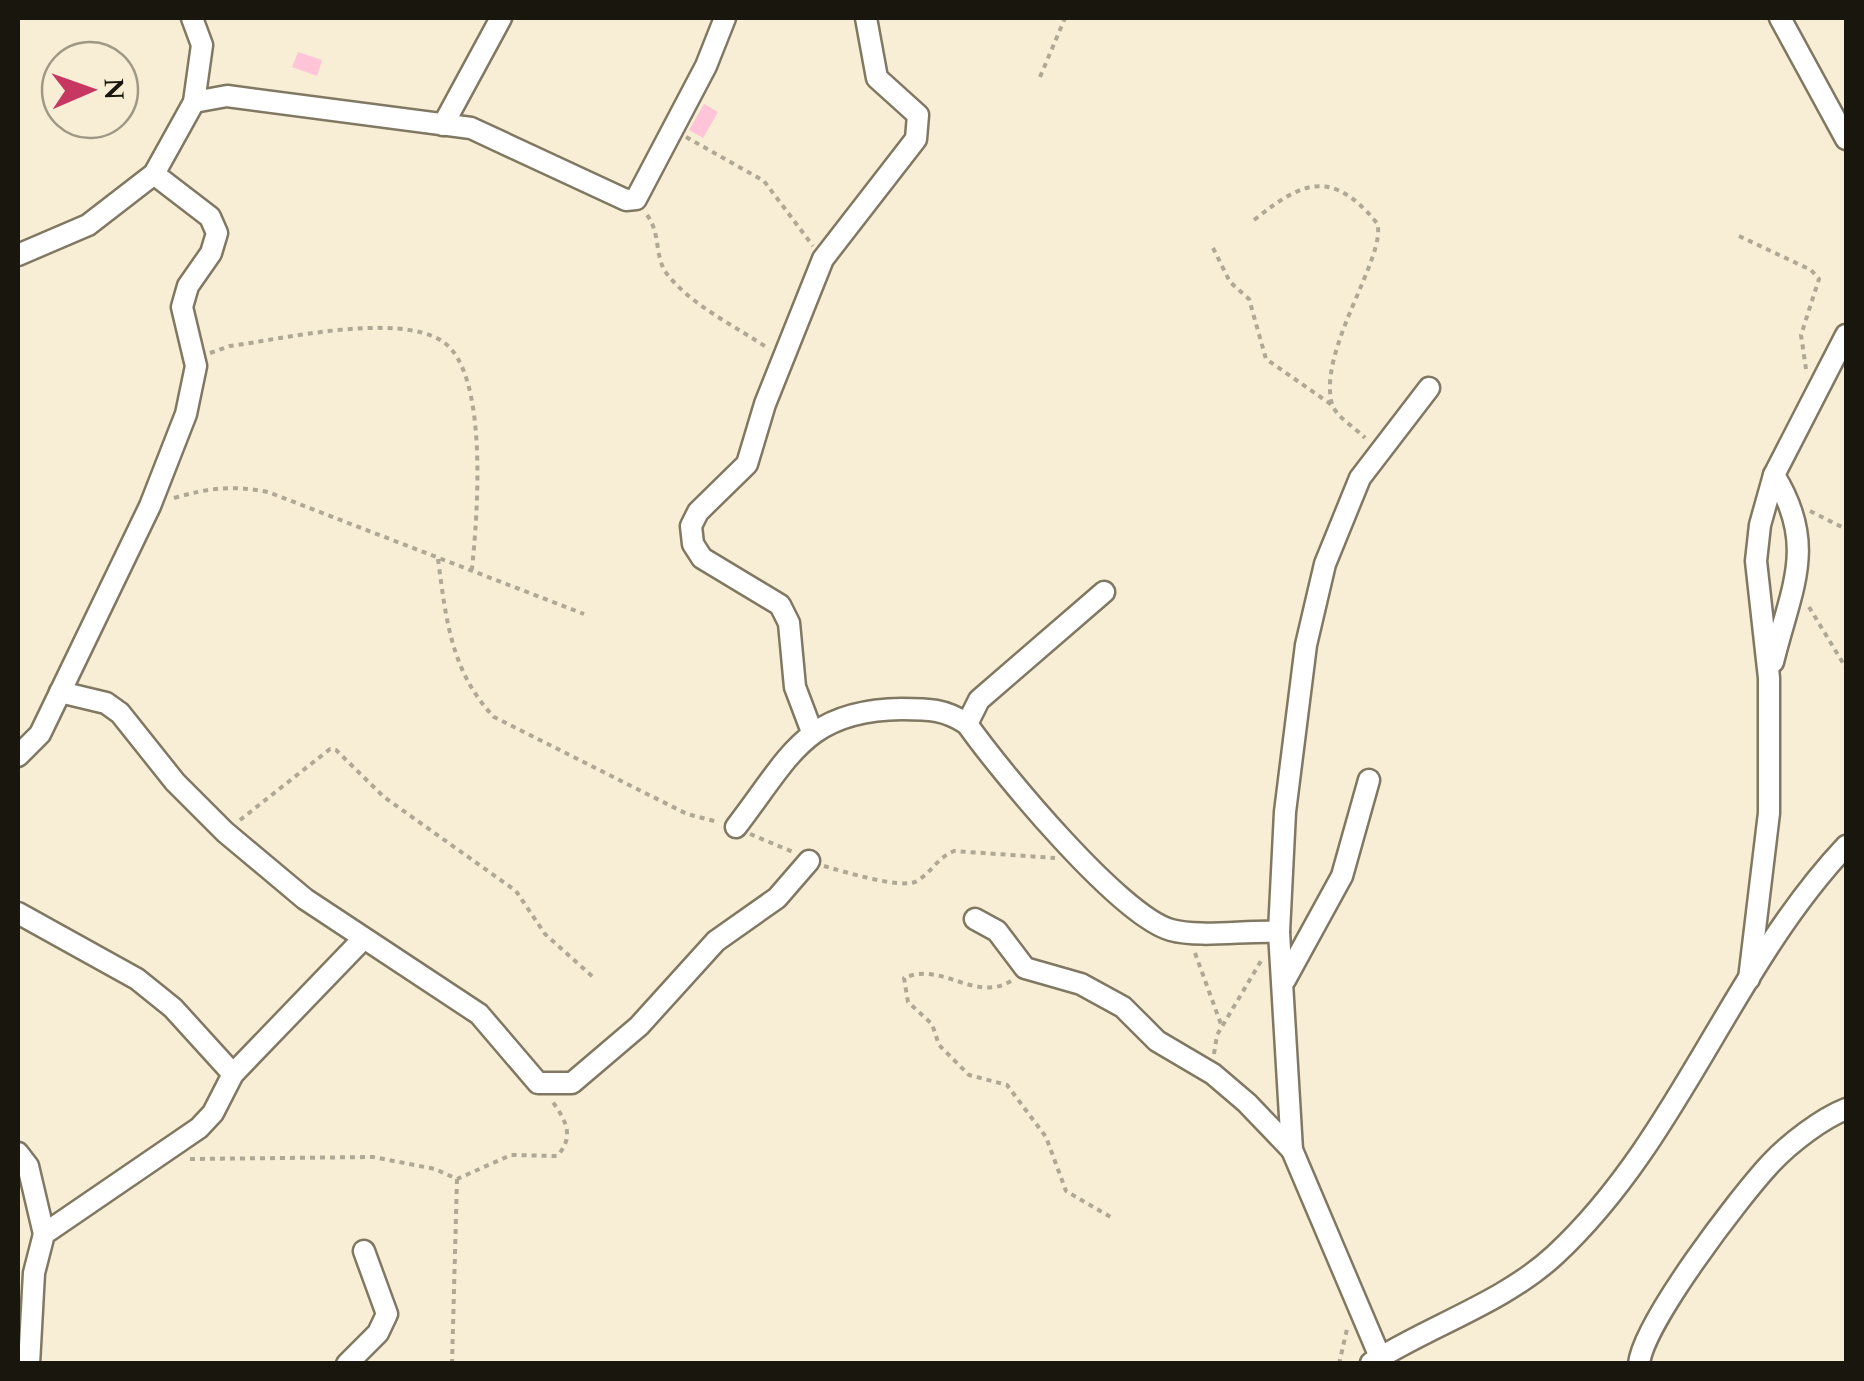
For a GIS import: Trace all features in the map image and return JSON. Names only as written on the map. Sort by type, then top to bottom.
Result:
[{"type":"street","points":[[18,255],[88,225],[154,174],[194,102],[202,45],[192,18]]},
{"type":"street","points":[[443,125],[501,18]]},
{"type":"street","points":[[194,102],[227,96],[472,128],[626,200],[636,199],[674,130],[725,18]]},
{"type":"street","points":[[812,732],[796,687],[788,623],[780,605],[724,576],[692,544],[691,526],[698,512],[747,464],[782,358],[823,259],[906,154],[920,125],[918,114],[876,78],[866,18]]},
{"type":"street","points":[[1780,18],[1846,138]]},
{"type":"street","points":[[18,756],[40,734],[150,506],[186,414],[196,366],[182,308],[188,286],[211,253],[217,233],[210,217],[154,174]]},
{"type":"street","points":[[1748,981],[1766,853],[1769,678],[1756,562],[1774,476],[1846,335]]},
{"type":"street","points":[[1430,388],[1374,455],[1342,516],[1306,645],[1288,764],[1279,932],[1292,1150],[1376,1360],[1528,1280],[1559,1252],[1625,1179],[1748,981],[1827,866],[1846,846]]},
{"type":"street","points":[[1769,678],[1794,581],[1800,537],[1790,500],[1774,476]]},
{"type":"street","points":[[967,724],[979,700],[1104,592]]},
{"type":"street","points":[[60,692],[87,697],[120,713],[174,782],[225,832],[305,898],[479,1014],[538,1083],[572,1083],[639,1026],[716,940],[777,898],[809,861]]},
{"type":"street","points":[[736,827],[824,722],[866,709],[936,709],[967,724],[1005,776],[1084,860],[1152,922],[1183,932],[1279,932]]},
{"type":"street","points":[[1282,986],[1342,876],[1369,780]]},
{"type":"street","points":[[18,914],[138,979],[173,1008],[233,1074]]},
{"type":"street","points":[[974,918],[996,931],[1026,968],[1102,993],[1157,1041],[1213,1074],[1292,1150]]},
{"type":"street","points":[[44,1234],[160,1158],[213,1113],[233,1074],[363,939]]},
{"type":"street","points":[[1639,1364],[1661,1311],[1772,1162],[1831,1115],[1846,1109]]},
{"type":"street","points":[[18,1153],[28,1166],[44,1234],[34,1274],[29,1364]]},
{"type":"street","points":[[347,1364],[378,1333],[387,1314],[364,1252]]},
{"type":"path","points":[[1040,77],[1065,18]]},
{"type":"path","points":[[674,130],[764,181],[823,259]]},
{"type":"path","points":[[1254,220],[1287,194],[1310,185],[1327,185],[1342,190],[1378,222],[1378,245],[1345,318],[1332,405]]},
{"type":"path","points":[[636,199],[656,229],[665,272],[706,307],[782,358]]},
{"type":"path","points":[[1738,236],[1818,275],[1820,288],[1801,336],[1802,360],[1816,391]]},
{"type":"path","points":[[1213,248],[1230,282],[1249,300],[1266,360],[1332,405],[1364,437],[1374,455]]},
{"type":"path","points":[[196,366],[210,353],[230,346],[348,332],[418,332],[443,342],[458,358],[467,379],[473,422],[476,477],[472,570]]},
{"type":"path","points":[[150,506],[210,488],[237,486],[341,518],[584,614]]},
{"type":"path","points":[[1790,500],[1846,528]]},
{"type":"path","points":[[438,559],[453,652],[474,696],[494,716],[687,814],[736,827],[809,861],[907,885],[920,878],[941,856],[954,852],[1084,860]]},
{"type":"path","points":[[1794,581],[1846,668]]},
{"type":"path","points":[[225,832],[330,750],[336,750],[384,798],[516,891],[544,934],[593,977]]},
{"type":"path","points":[[1183,932],[1204,972],[1222,1027]]},
{"type":"path","points":[[1213,1074],[1214,1045],[1222,1027],[1279,932]]},
{"type":"path","points":[[1026,968],[992,988],[926,971],[904,978],[902,986],[908,1002],[932,1024],[939,1046],[964,1071],[1008,1085],[1046,1137],[1066,1191],[1114,1219]]},
{"type":"path","points":[[457,1179],[498,1158],[556,1156],[564,1148],[566,1120],[538,1083]]},
{"type":"path","points":[[160,1158],[276,1161],[373,1156],[434,1169],[457,1179]]},
{"type":"path","points":[[452,1364],[457,1179]]},
{"type":"path","points":[[1338,1364],[1355,1304]]},
{"type":"building","points":[[298,52],[322,60],[317,76],[292,67]]},
{"type":"building","points":[[704,104],[718,112],[703,138],[689,130]]}]
